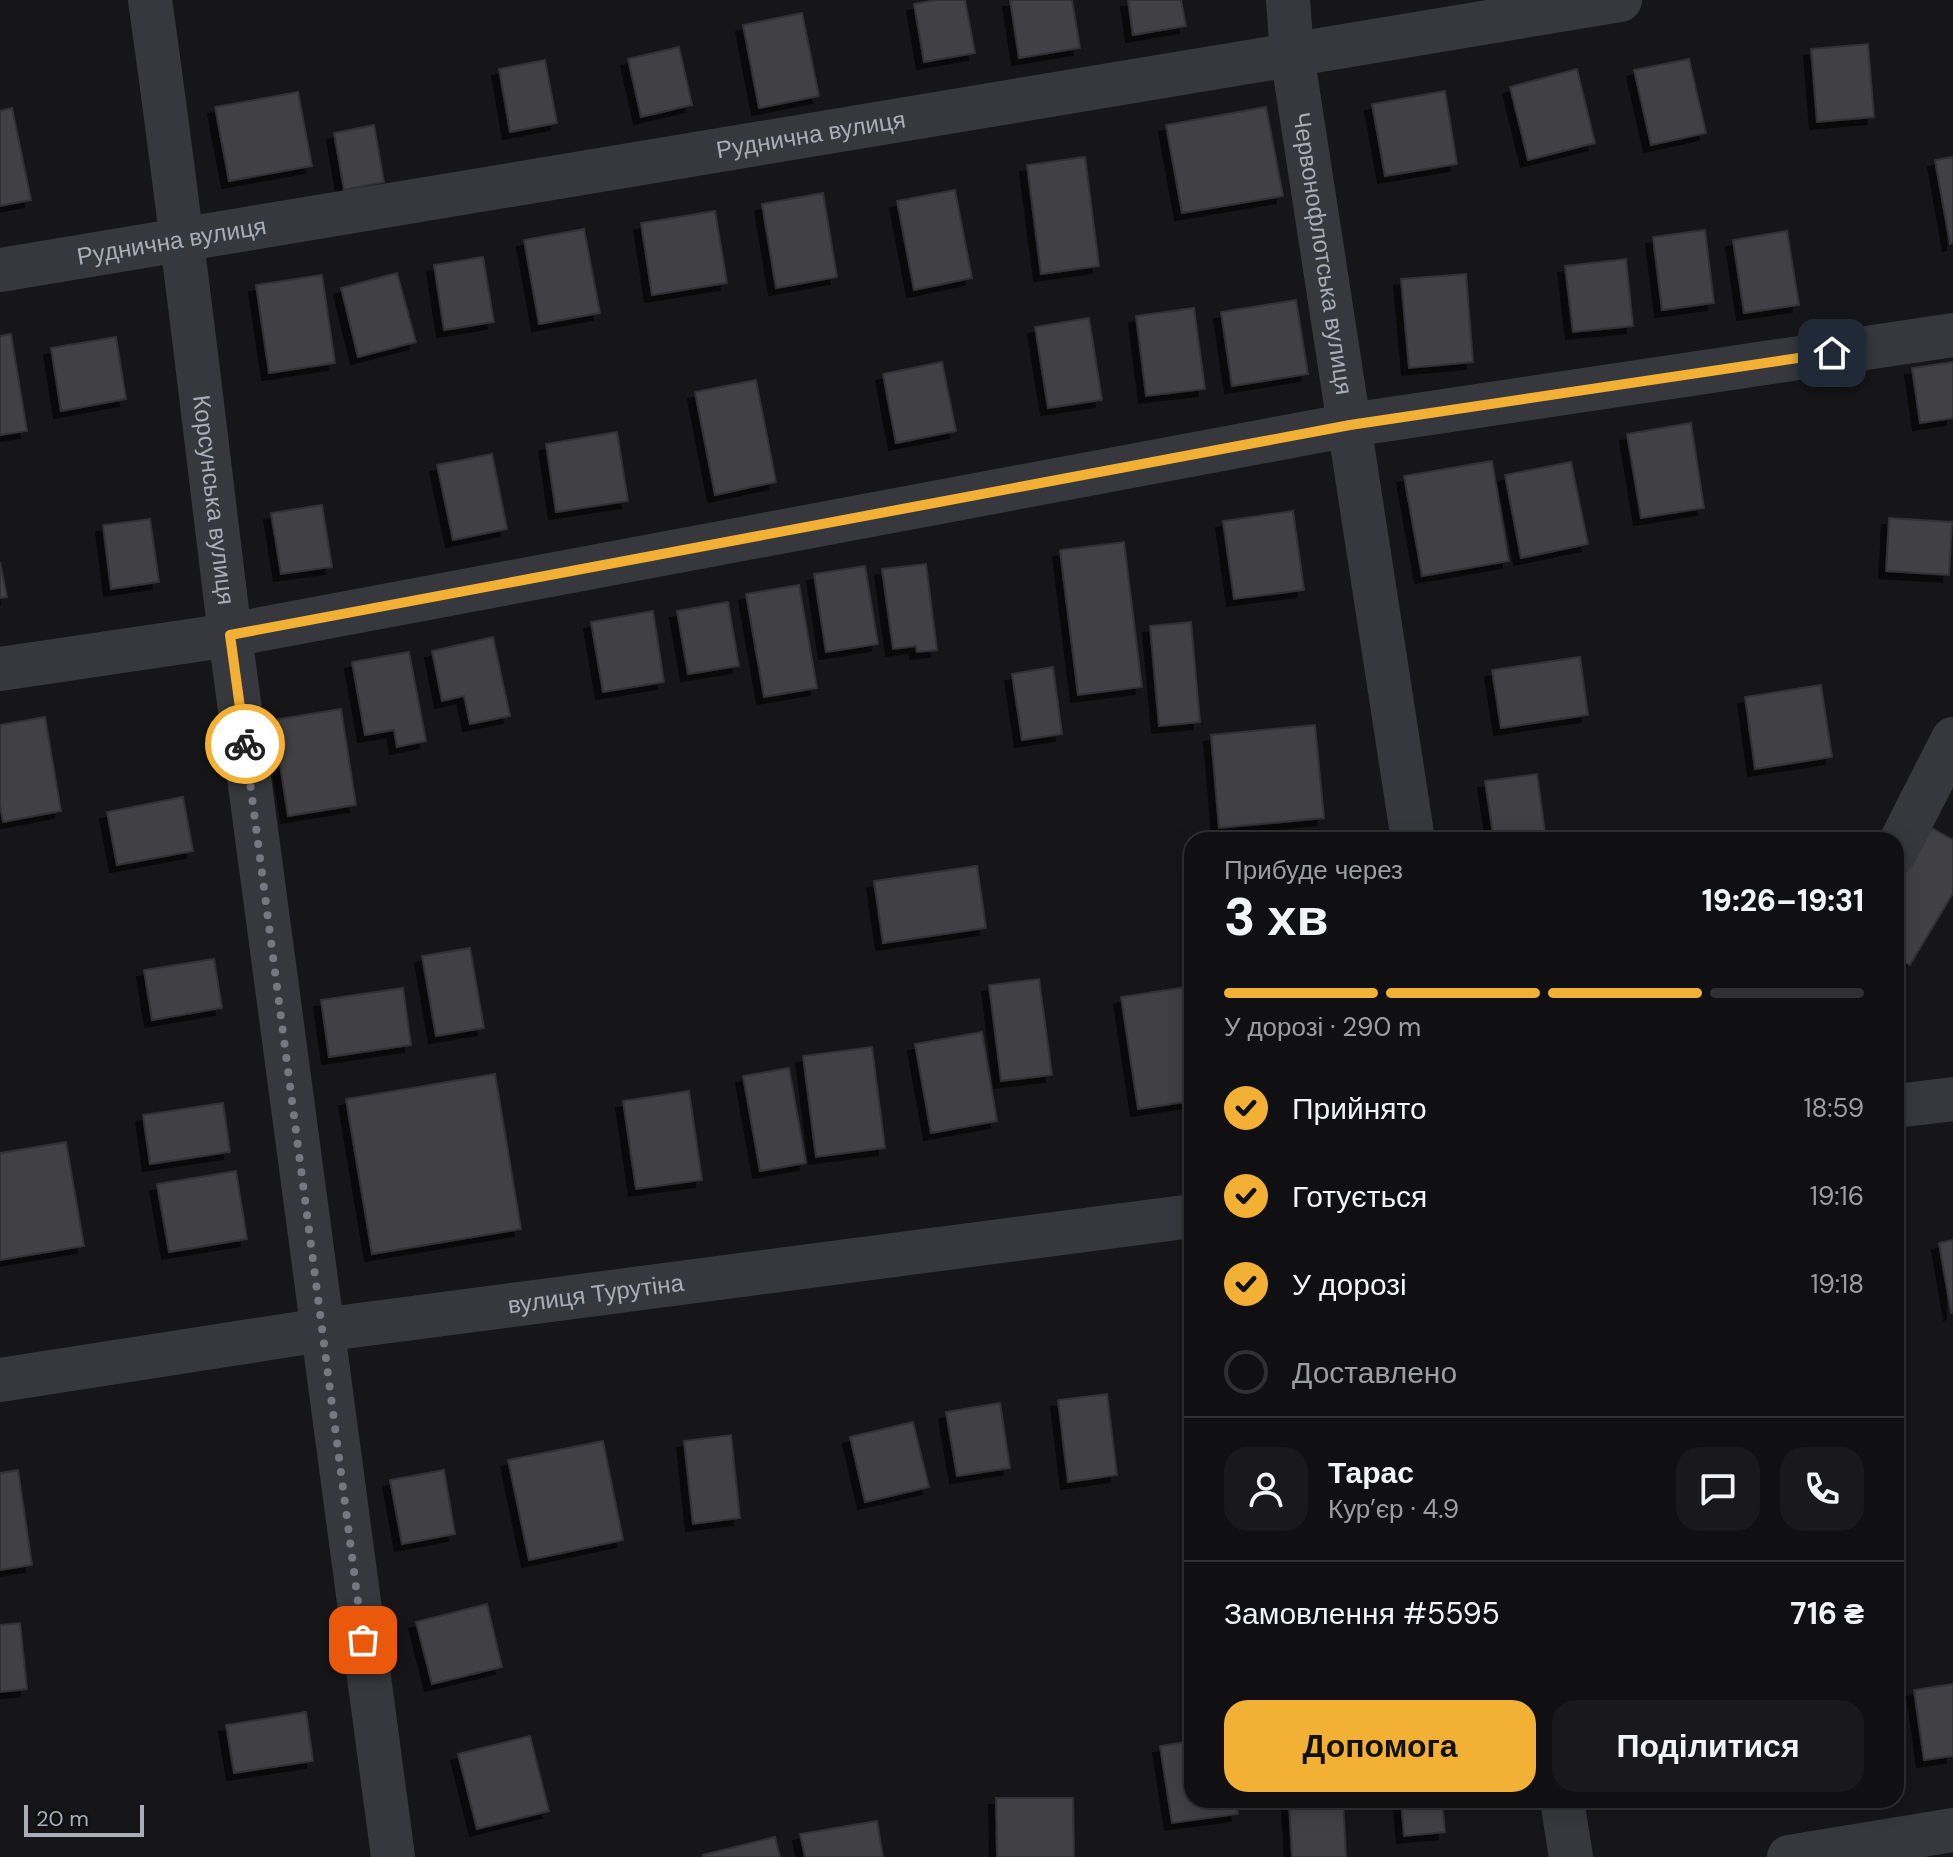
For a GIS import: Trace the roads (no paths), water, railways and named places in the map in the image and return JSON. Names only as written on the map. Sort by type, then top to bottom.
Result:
[{"type":"street","name":"Корсунська вулиця","points":[[150,0],[184,238],[230,635],[393,1857]]},
{"type":"street","name":"Червонофлотська вулиця","points":[[1288,0],[1292,54],[1412,832]]},
{"type":"street","name":"Руднична вулиця","points":[[0,270],[1620,0]]},
{"type":"street","points":[[0,669],[230,635],[1350,425],[1953,335]]},
{"type":"street","points":[[1904,835],[1953,739]]},
{"type":"street","points":[[1904,1105],[1953,1099]]},
{"type":"street","name":"вулиця Турутіна","points":[[0,1380],[321,1330],[1184,1217]]},
{"type":"street","points":[[1563,1808],[1571,1857]]},
{"type":"street","points":[[1789,1857],[1953,1830]]}]
